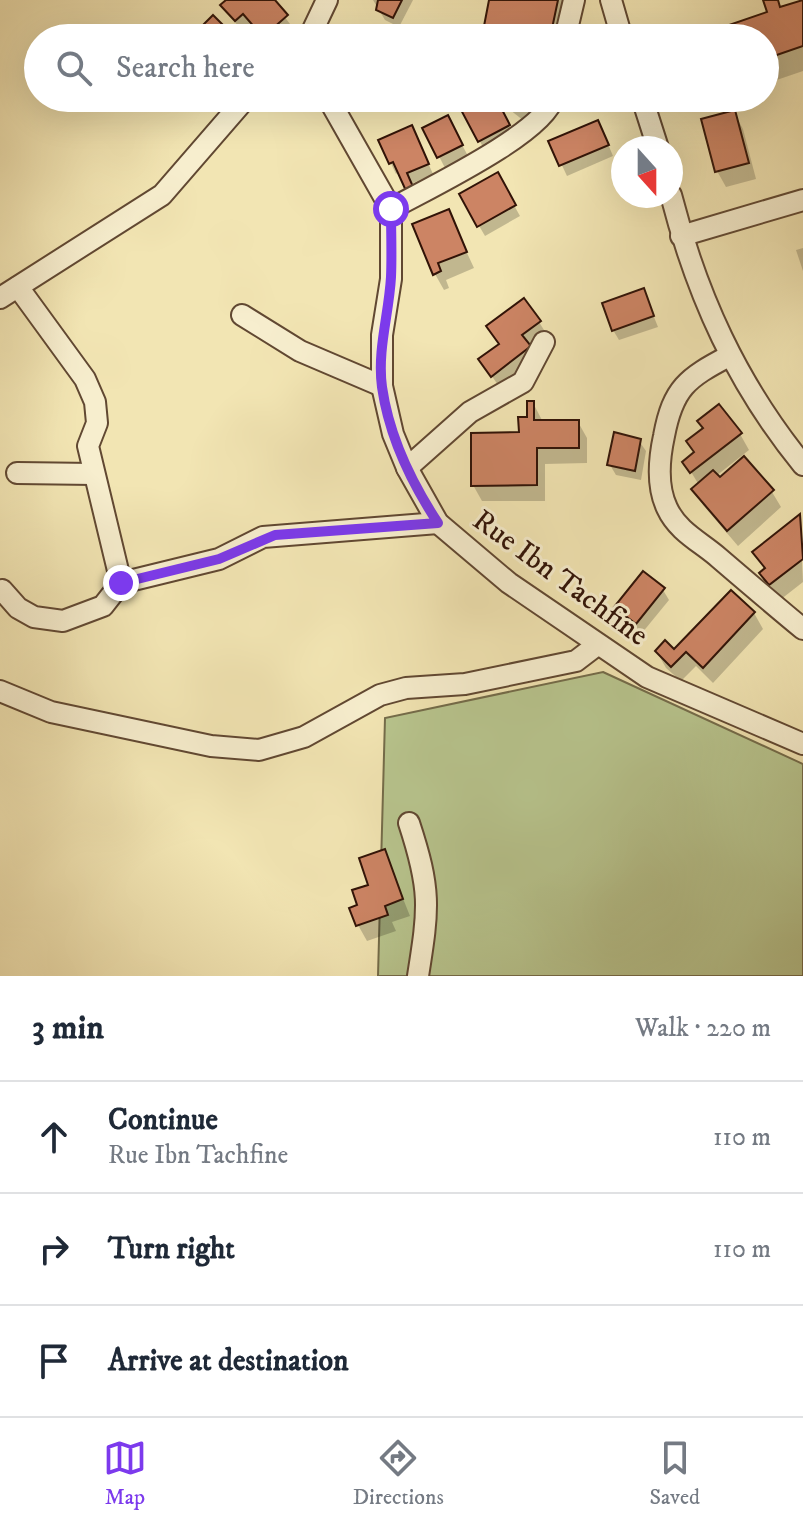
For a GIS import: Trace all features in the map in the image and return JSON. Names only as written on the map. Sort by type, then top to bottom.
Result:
[{"type":"street","points":[[316,24],[327,0]]},
{"type":"street","points":[[568,24],[574,0]]},
{"type":"street","points":[[611,0],[618,24]]},
{"type":"street","points":[[0,298],[162,195],[234,112]]},
{"type":"street","name":"Rue Ibn Tachfine","points":[[336,112],[391,209],[391,279],[382,335],[382,386],[393,434],[407,468],[438,523],[509,583],[647,677],[803,744]]},
{"type":"street","points":[[391,209],[523,133],[546,112]]},
{"type":"street","points":[[646,112],[654,136]]},
{"type":"street","points":[[681,236],[803,200]]},
{"type":"street","points":[[674,208],[681,236],[729,356],[749,394],[803,465]]},
{"type":"street","points":[[18,287],[85,379],[95,402],[97,423],[88,446],[121,583]]},
{"type":"street","points":[[242,315],[300,351],[382,386]]},
{"type":"street","points":[[407,468],[470,412],[523,382],[544,342]]},
{"type":"street","points":[[729,356],[688,377],[678,393],[662,449],[660,481],[664,500],[677,524],[692,539],[803,629]]},
{"type":"street","points":[[17,473],[94,474]]},
{"type":"street","points":[[2,590],[18,608],[34,617],[63,621],[103,606],[121,583],[219,559],[275,535],[438,523]]},
{"type":"street","points":[[0,691],[51,712],[211,746],[259,750],[304,737],[380,695],[406,688],[465,684],[576,661],[597,645]]},
{"type":"street","points":[[409,823],[425,870],[429,901],[418,976]]},
{"type":"green space","points":[[603,672],[803,764],[803,976],[378,976],[385,718]]},
{"type":"building","points":[[226,0],[275,0],[288,15],[278,24],[252,24],[243,14],[235,21],[220,5]]},
{"type":"building","points":[[378,0],[402,0],[393,18],[376,10]]},
{"type":"building","points":[[489,0],[558,0],[553,24],[484,24]]},
{"type":"building","points":[[763,0],[778,0],[780,7],[803,0],[803,46],[779,54],[779,24],[732,24],[767,12]]},
{"type":"building","points":[[213,15],[222,24],[204,24]]},
{"type":"building","points":[[462,112],[503,112],[510,125],[478,142]]},
{"type":"building","points":[[736,112],[749,163],[715,172],[701,119]]},
{"type":"building","points":[[448,115],[463,145],[437,158],[422,128]]},
{"type":"building","points":[[598,120],[609,145],[559,166],[548,141]]},
{"type":"building","points":[[412,125],[429,164],[407,173],[414,189],[407,193],[393,162],[389,164],[378,140]]},
{"type":"building","points":[[498,172],[516,205],[477,227],[459,194]]},
{"type":"building","points":[[449,209],[467,252],[438,263],[441,271],[433,275],[412,224]]},
{"type":"building","points":[[644,288],[654,316],[612,331],[602,303]]},
{"type":"building","points":[[524,298],[541,321],[522,335],[531,346],[491,377],[478,359],[499,344],[486,326]]},
{"type":"building","points":[[527,401],[534,401],[534,420],[579,420],[579,448],[537,448],[537,485],[471,486],[471,433],[519,432],[518,417],[527,417]]},
{"type":"building","points":[[719,404],[742,433],[690,473],[682,462],[694,452],[686,441],[703,428],[697,421]]},
{"type":"building","points":[[614,432],[641,439],[635,471],[607,465]]},
{"type":"building","points":[[744,456],[774,490],[727,531],[691,489],[713,470],[720,477]]},
{"type":"building","points":[[800,514],[803,559],[769,585],[759,573],[765,568],[752,552]]},
{"type":"building","points":[[643,571],[665,588],[636,624],[614,607]]},
{"type":"building","points":[[731,590],[755,612],[703,668],[686,652],[671,667],[655,651],[665,640],[674,649]]},
{"type":"building","points":[[385,849],[403,899],[385,906],[388,915],[356,926],[349,908],[357,905],[352,890],[368,885],[359,858]]},
{"type":"route","points":[[121,583],[149,579],[219,559],[263,537],[438,523],[420,495],[393,434],[382,386],[382,335],[391,279],[391,209]]}]
